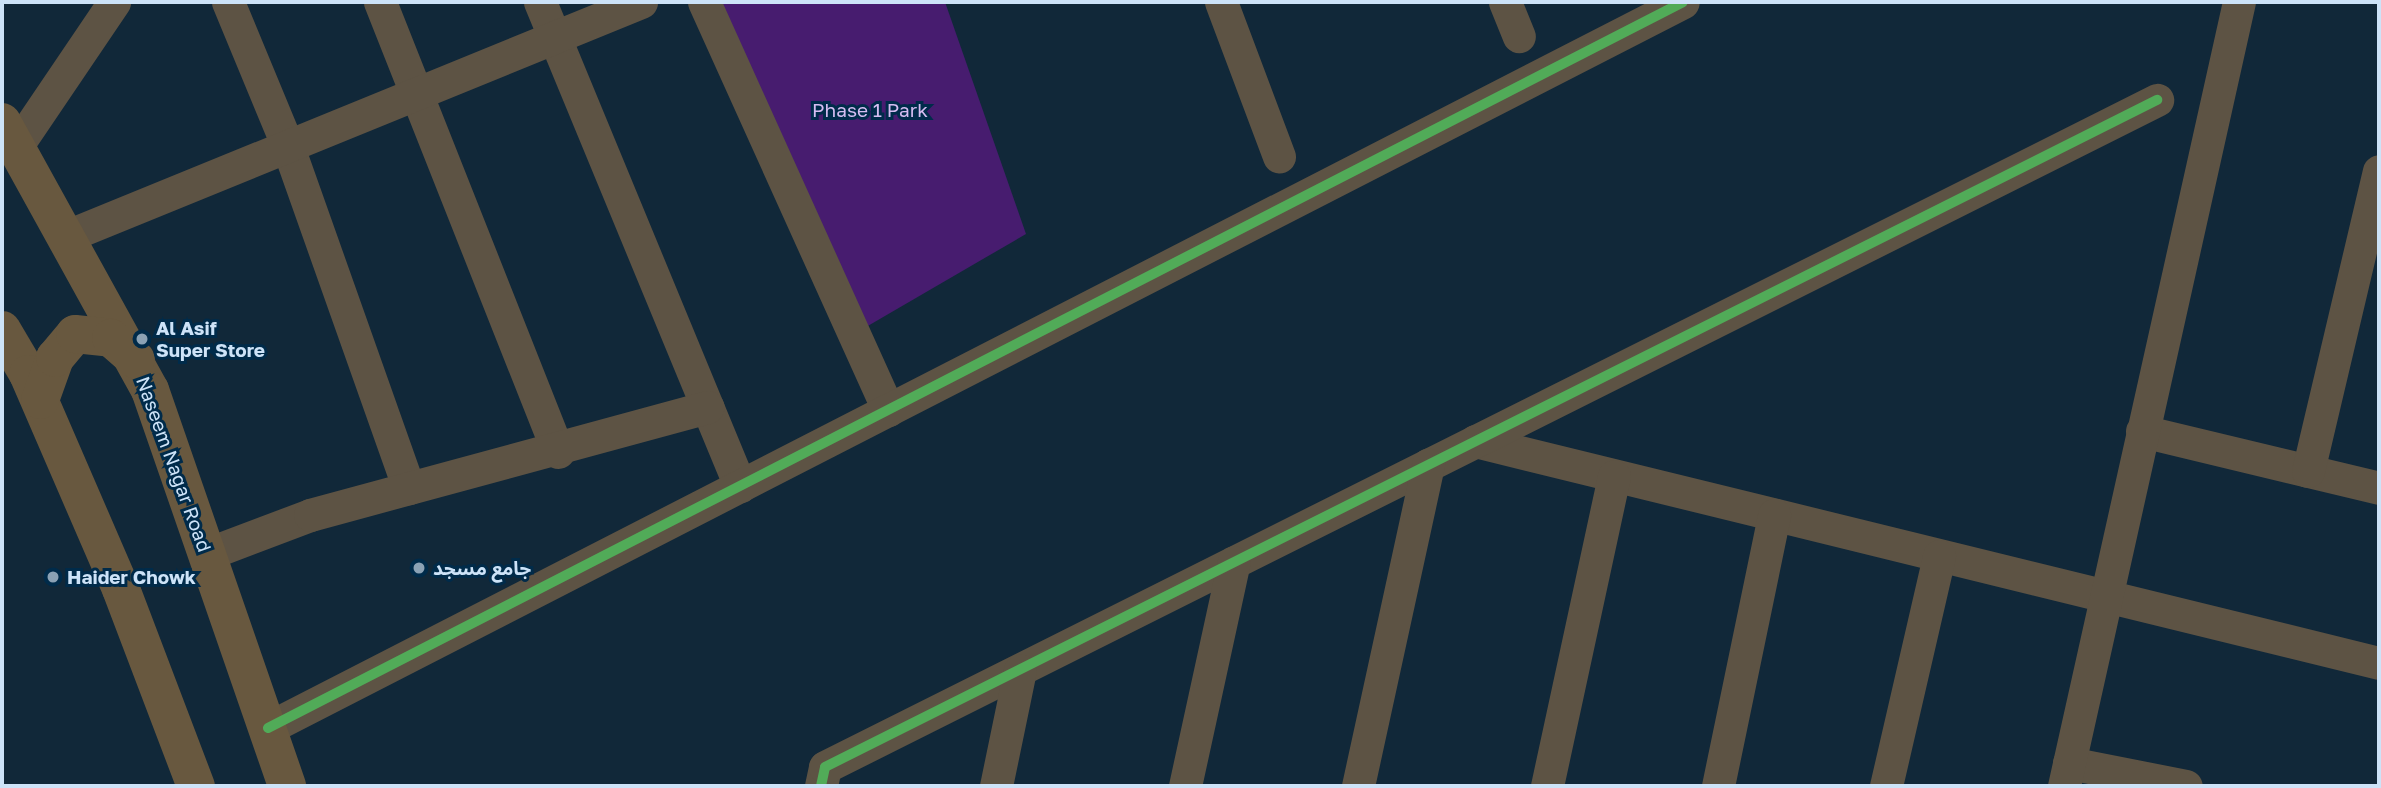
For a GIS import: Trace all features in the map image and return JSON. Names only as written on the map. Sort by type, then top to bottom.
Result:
[{"type":"main road","name":"Naseem Nagar Road","points":[[9,135],[136,360],[207,554],[287,786]]},
{"type":"main road","points":[[2,330],[40,400],[196,786]]},
{"type":"main road","points":[[40,400],[55,358],[75,334],[110,338],[136,360]]},
{"type":"street","points":[[9,135],[114,2]]},
{"type":"street","points":[[228,2],[288,147],[409,488]]},
{"type":"street","points":[[380,2],[558,452]]},
{"type":"street","points":[[540,2],[740,486]]},
{"type":"street","points":[[67,236],[641,2]]},
{"type":"street","points":[[704,2],[888,410]]},
{"type":"street","points":[[1221,2],[1279,156]]},
{"type":"street","points":[[1505,2],[1519,36]]},
{"type":"street","points":[[268,728],[1684,2]]},
{"type":"street","points":[[2186,786],[2067,774],[2239,2]]},
{"type":"street","points":[[821,786],[825,767],[2157,100]]},
{"type":"street","points":[[2308,471],[2379,171]]},
{"type":"street","points":[[207,554],[409,488],[558,452],[708,407]]},
{"type":"street","points":[[2142,431],[2379,488]]},
{"type":"street","points":[[1475,441],[2379,663]]},
{"type":"street","points":[[1357,786],[1428,465]]},
{"type":"street","points":[[1547,786],[1614,476]]},
{"type":"street","points":[[1718,786],[1774,516]]},
{"type":"street","points":[[1886,786],[1939,555]]},
{"type":"street","points":[[1185,786],[1234,562]]},
{"type":"street","points":[[996,786],[1020,670]]},
{"type":"green space","name":"Phase 1 Park","points":[[704,2],[945,2],[1026,234],[854,334]]},
{"type":"cycle path","points":[[268,728],[1683,2]]},
{"type":"cycle path","points":[[821,786],[825,767],[2157,100]]},
{"type":"place","name":"Al Asif Super Store","points":[[142,339]]},
{"type":"place","name":"جامع مسجد","points":[[419,568]]},
{"type":"place","name":"Haider Chowk","points":[[53,577]]}]
